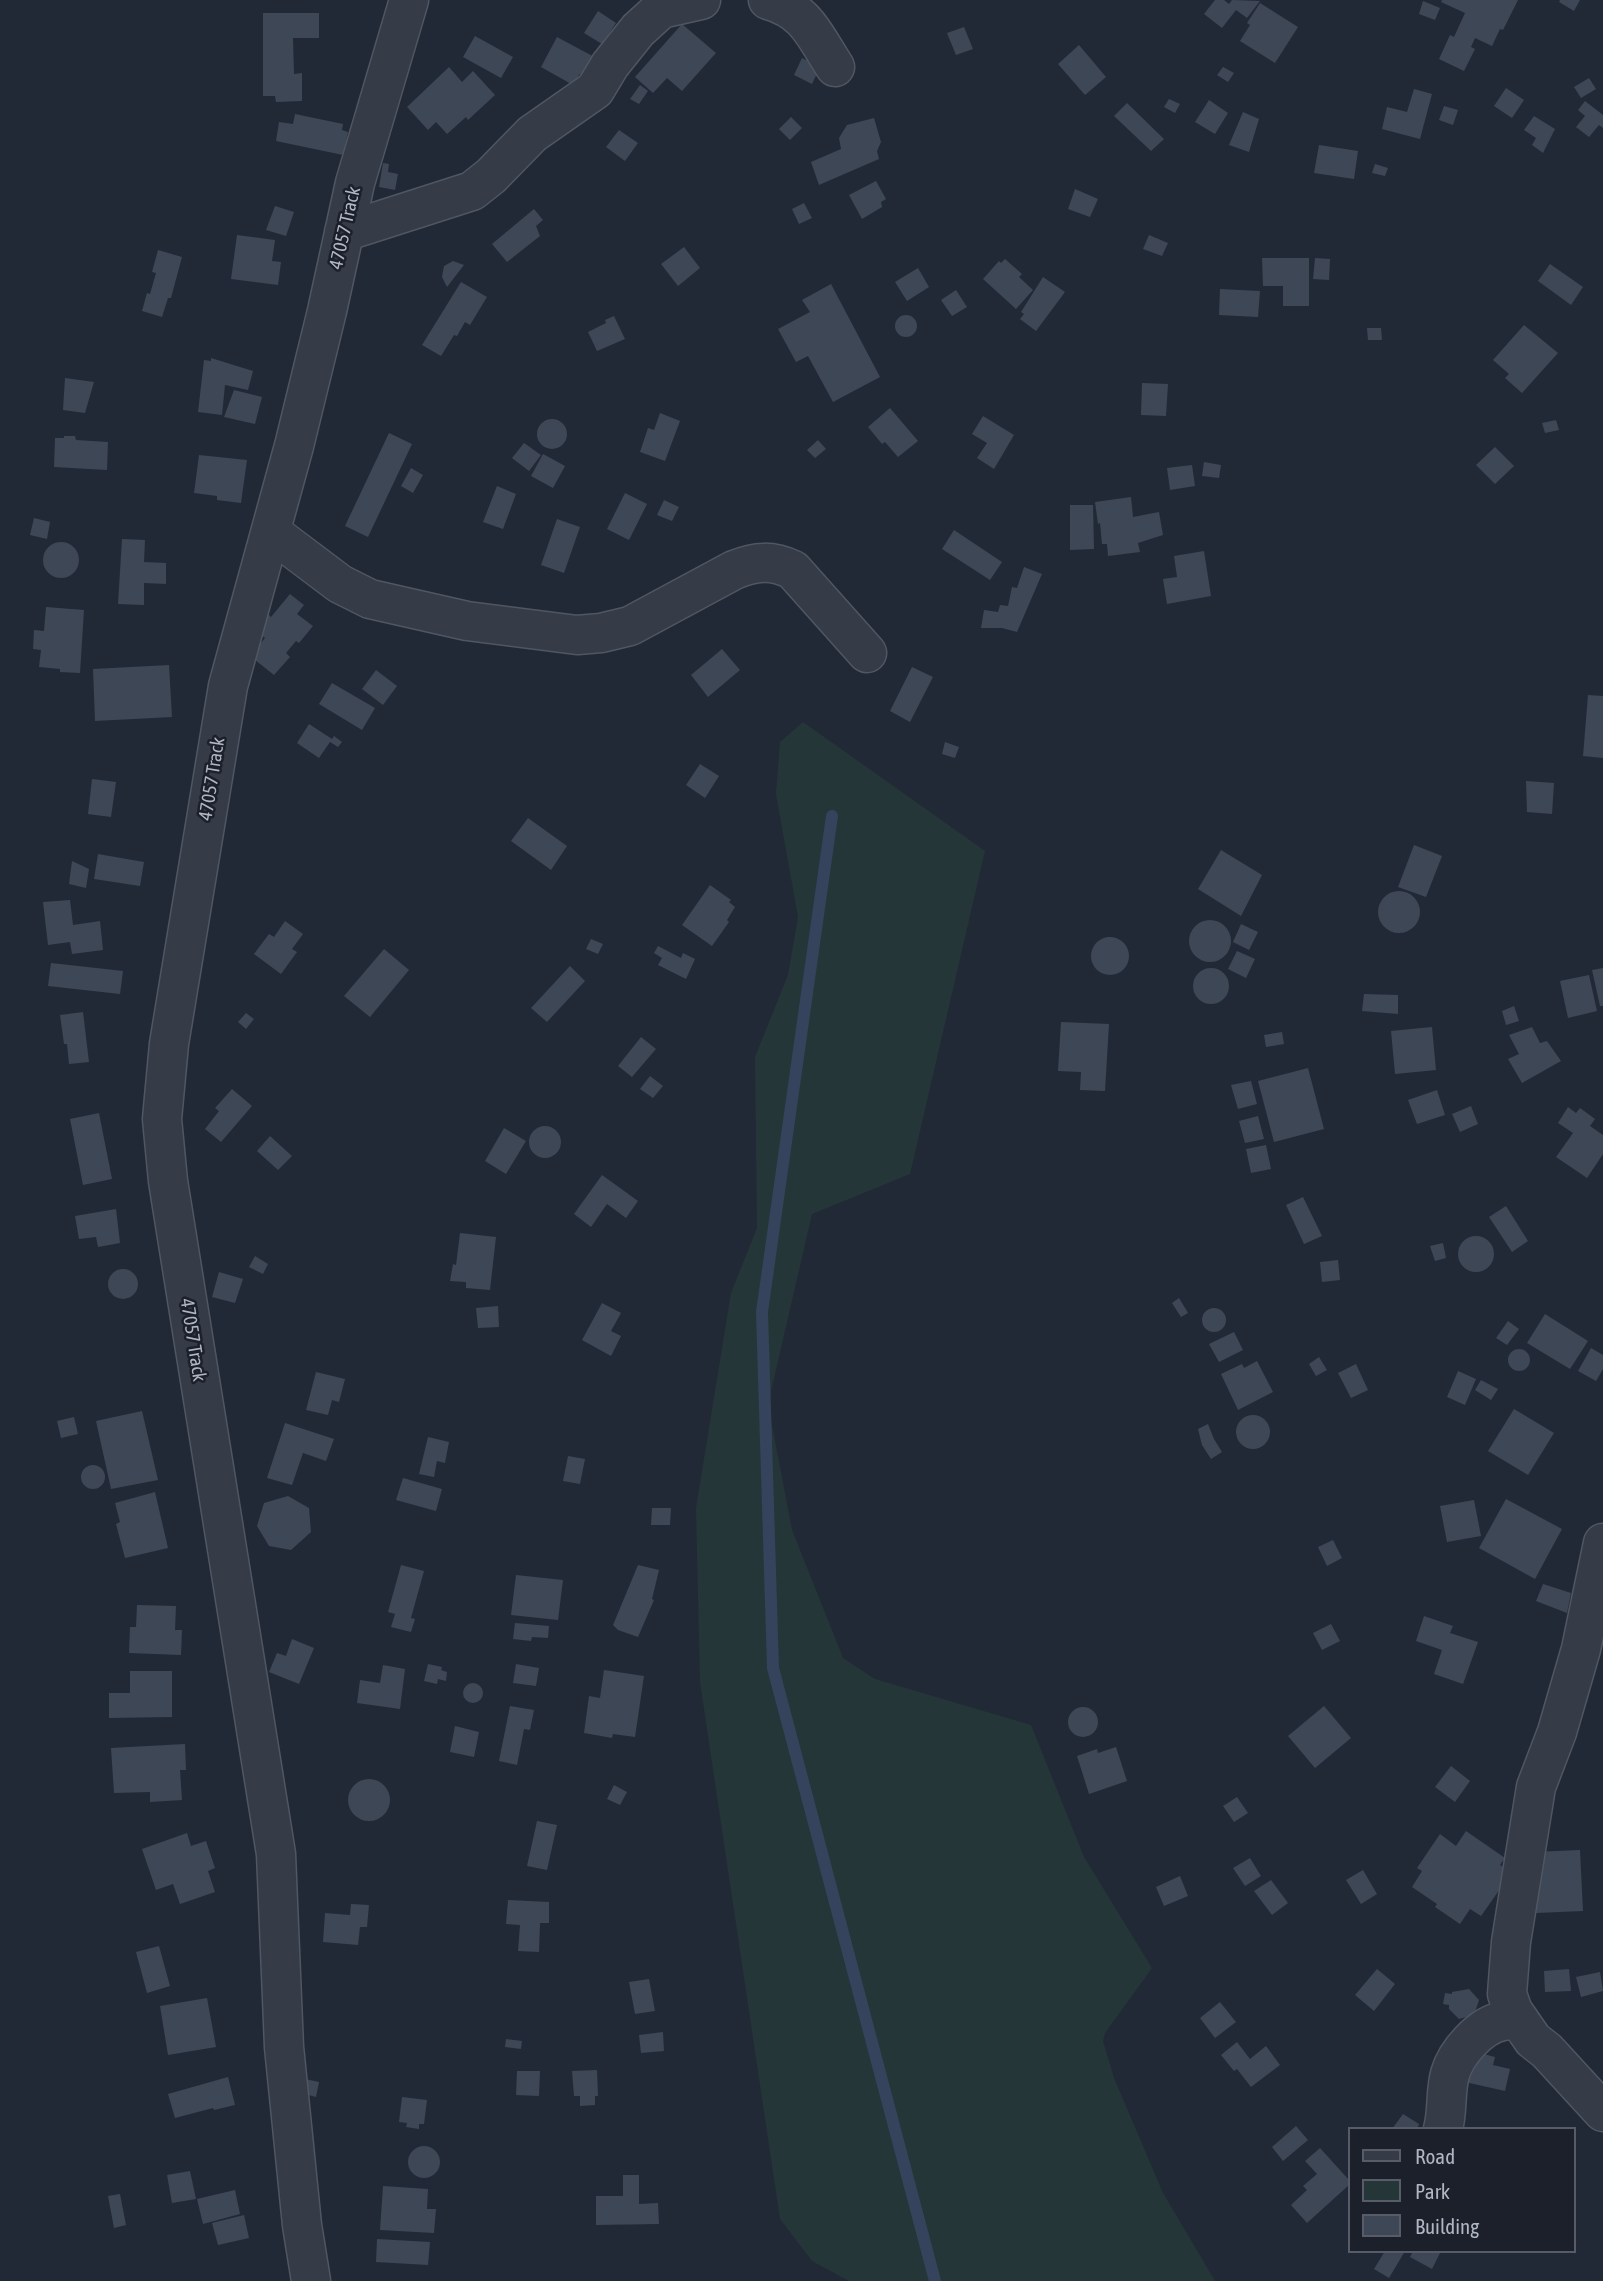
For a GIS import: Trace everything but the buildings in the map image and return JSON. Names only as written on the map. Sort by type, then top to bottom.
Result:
[{"type":"street","name":"47057 Track","points":[[311,2281],[302,2225],[284,2047],[276,1854],[168,1181],[162,1119],[169,1044],[228,686],[271,532],[327,311],[355,183],[409,0]]},
{"type":"street","points":[[344,232],[472,191],[491,176],[532,134],[595,90],[610,65],[638,30],[661,9],[701,0]]},
{"type":"street","points":[[768,0],[786,5],[802,17],[835,67]]},
{"type":"street","points":[[271,532],[340,584],[370,599],[467,621],[577,635],[630,626],[749,564],[766,562],[781,565],[793,570],[867,653]]},
{"type":"street","points":[[1603,1543],[1581,1649],[1557,1732],[1536,1787],[1511,1942],[1507,1994],[1513,2011],[1534,2040],[1603,2112]]},
{"type":"street","points":[[1444,2127],[1450,2074],[1464,2046],[1501,2021],[1520,2021]]},
{"type":"green space","points":[[803,722],[985,851],[910,1174],[812,1214],[768,1404],[792,1530],[843,1658],[875,1679],[1031,1725],[1084,1857],[1152,1968],[1105,2033],[1103,2041],[1114,2078],[1163,2193],[1215,2281],[849,2281],[812,2261],[780,2219],[700,1682],[696,1508],[731,1293],[757,1228],[755,1057],[788,975],[798,917],[776,794],[780,742]]},
{"type":"waterway","points":[[832,816],[762,1312],[773,1668],[935,2281]]}]
